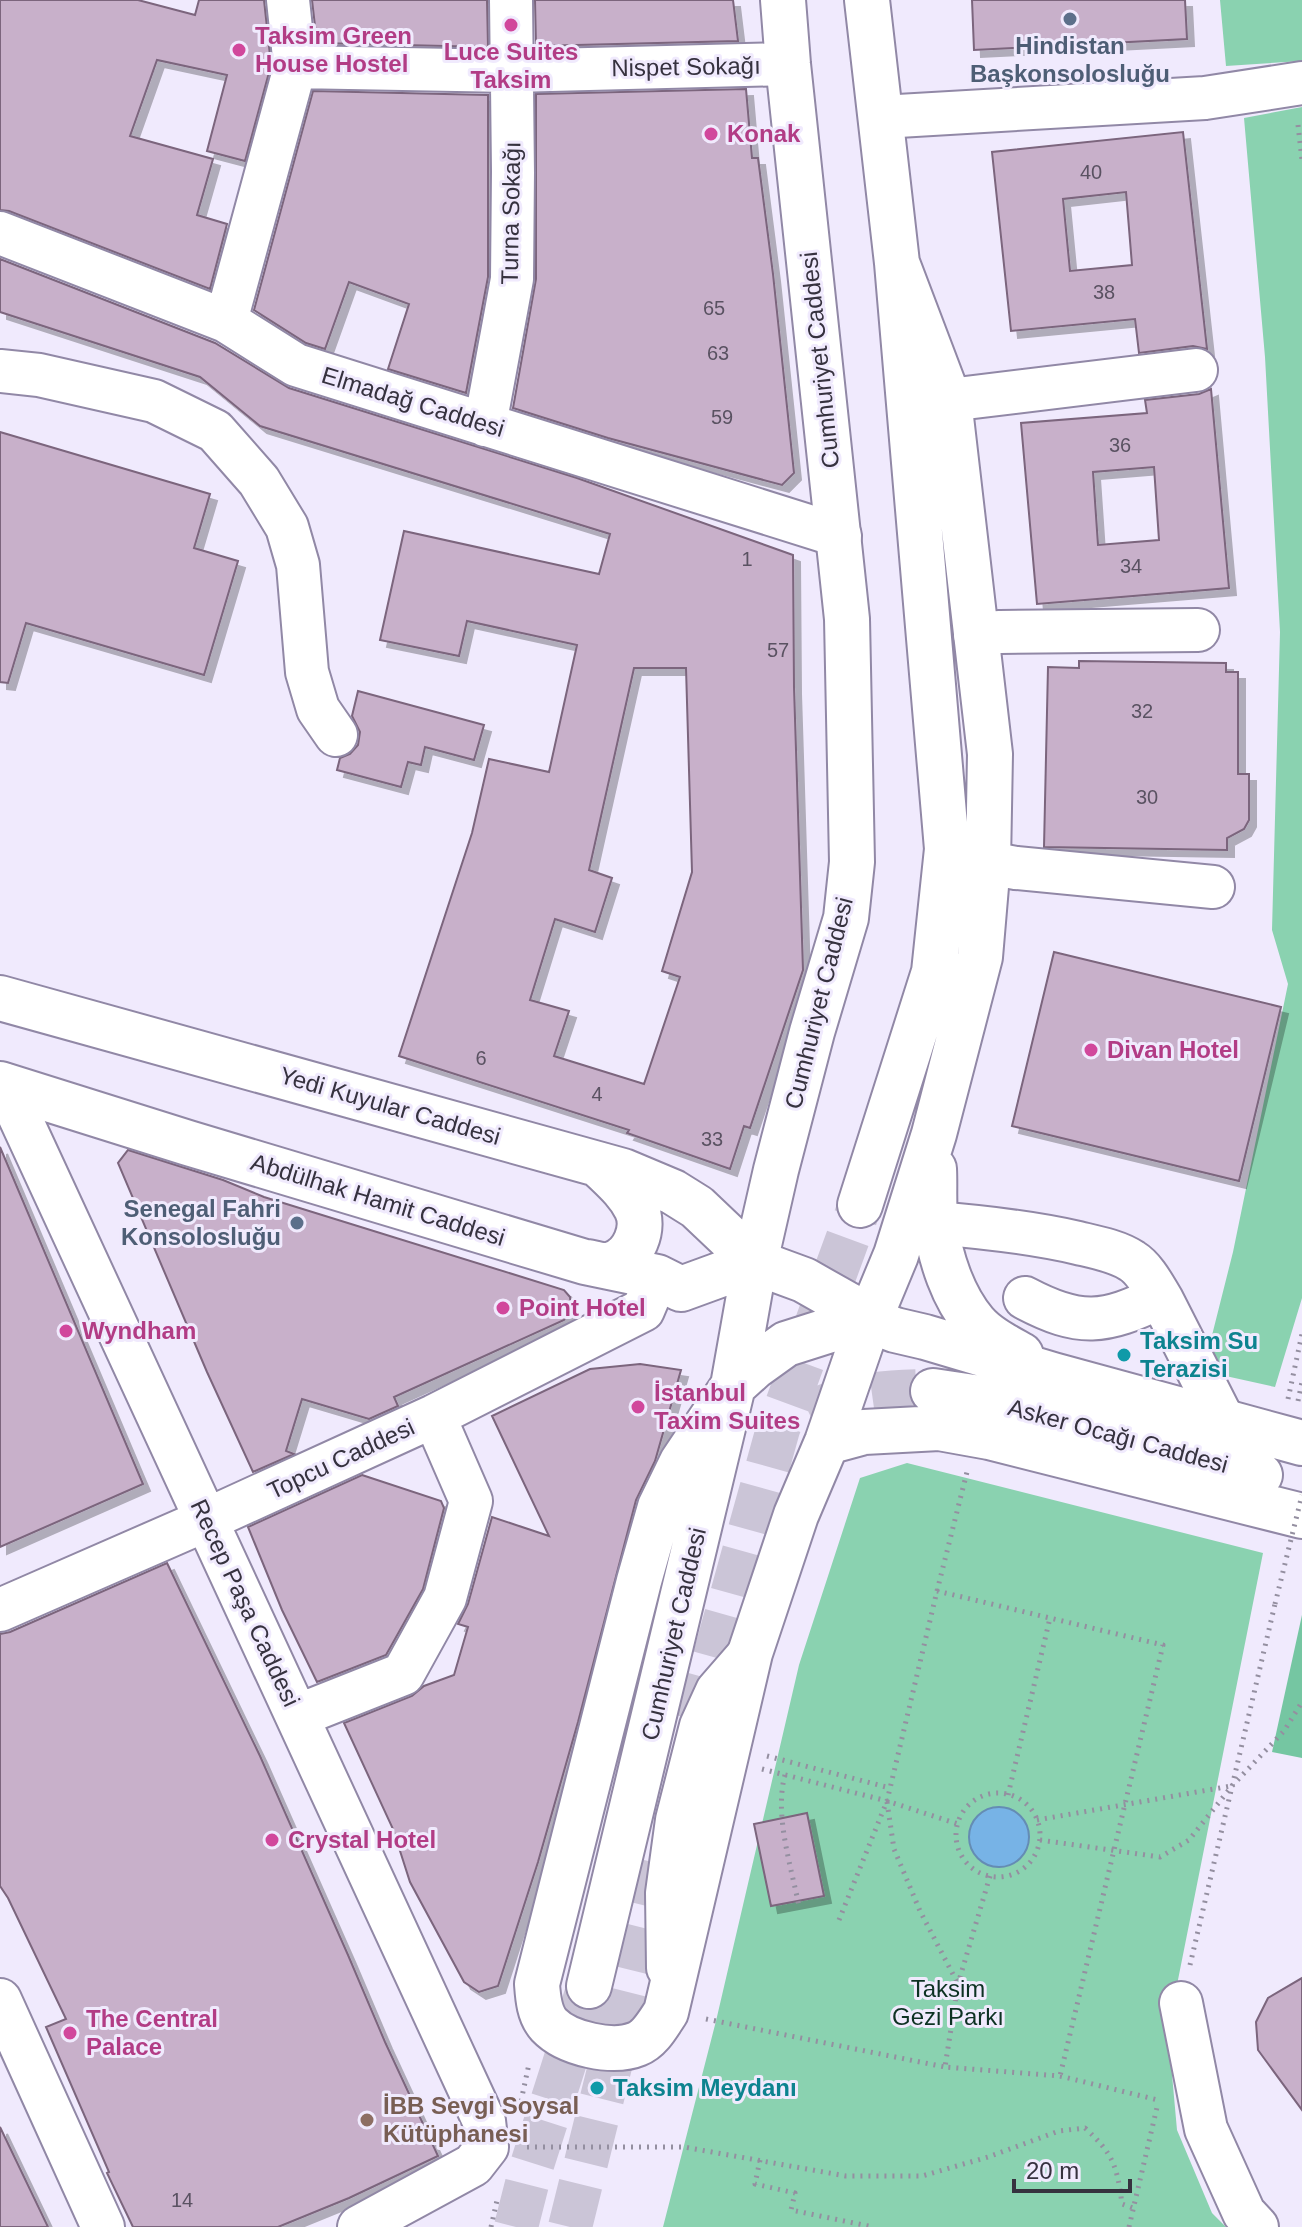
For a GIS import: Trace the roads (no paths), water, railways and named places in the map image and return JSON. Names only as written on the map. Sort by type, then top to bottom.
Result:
[{"type":"main road","name":"Cumhuriyet Caddesi","points":[[589,1986],[733,1386],[755,1262],[776,1170],[846,918],[852,862],[847,619],[783,0]]},
{"type":"main road","points":[[860,1205],[934,972],[947,849],[897,263],[867,0]]},
{"type":"main road","points":[[869,1320],[786,1344],[754,1367],[733,1386],[682,1462],[660,1507],[537,1984],[541,2012],[548,2024],[562,2035],[595,2046],[626,2047],[639,2044],[647,2038],[667,2006],[750,1653],[796,1515],[827,1442],[869,1320],[896,1255],[934,1134],[980,957],[988,863],[990,754],[949,400],[897,263]]},
{"type":"main road","name":"Yedi Kuyular Caddesi","points":[[0,998],[623,1171],[673,1192],[704,1212],[755,1262]]},
{"type":"main road","name":"Abdülhak Hamit Caddesi","points":[[2,1085],[585,1262],[657,1277],[681,1289],[755,1262]]},
{"type":"main road","points":[[934,1134],[935,1223],[942,1257],[957,1294],[974,1322],[991,1338],[1053,1375]]},
{"type":"main road","points":[[585,1262],[610,1265],[624,1258],[640,1231],[638,1211],[627,1193],[597,1163]]},
{"type":"main road","points":[[755,1262],[804,1280],[869,1320],[895,1330],[1053,1375]]},
{"type":"main road","name":"Asker Ocağı Caddesi","points":[[1053,1375],[1291,1440]]},
{"type":"main road","name":"Asker Ocağı Caddesi","points":[[933,1391],[980,1398],[1302,1486]]},
{"type":"main road","points":[[827,1442],[864,1432],[939,1428],[989,1437],[1302,1516]]},
{"type":"street","points":[[226,321],[295,67],[288,0]]},
{"type":"street","name":"Turna Sokağı","points":[[485,425],[512,279],[511,0]]},
{"type":"street","name":"Nispet Sokağı","points":[[295,67],[511,71],[788,64]]},
{"type":"street","points":[[881,117],[1205,98],[1302,83]]},
{"type":"street","name":"Elmadağ Caddesi","points":[[0,233],[226,321],[296,365],[840,536]]},
{"type":"street","points":[[949,400],[1196,370]]},
{"type":"street","points":[[0,371],[39,375],[154,401],[215,431],[259,481],[287,527],[298,565],[307,672],[318,709],[336,735]]},
{"type":"street","points":[[975,634],[1198,630]]},
{"type":"street","points":[[988,863],[1213,887]]},
{"type":"street","name":"Recep Paşa Caddesi","points":[[2,1085],[484,2121],[487,2147],[473,2165],[359,2227]]},
{"type":"street","points":[[935,1223],[1002,1229],[1100,1248],[1133,1261],[1160,1297],[1224,1422]]},
{"type":"street","name":"Topcu Caddesi","points":[[0,1610],[434,1416],[643,1310],[657,1277]]},
{"type":"street","points":[[1025,1298],[1075,1319],[1102,1319],[1131,1311],[1160,1297]]},
{"type":"street","points":[[297,1716],[403,1674],[445,1598],[471,1501],[434,1416]]},
{"type":"street","points":[[0,2000],[103,2227]]},
{"type":"street","points":[[1181,2003],[1206,2129],[1244,2213],[1257,2227]]},
{"type":"water","points":[[999,1807],[1010,1809],[1020,1816],[1027,1826],[1027,1848],[1020,1858],[1010,1865],[999,1867],[988,1865],[978,1858],[971,1848],[969,1837],[971,1826],[978,1816],[988,1809]]},
{"type":"tunnel","points":[[697,1721],[778,1429],[860,1205]]},
{"type":"tunnel","points":[[809,1413],[870,1395],[933,1391]]},
{"type":"tunnel","points":[[570,2227],[661,1861]]},
{"type":"tunnel","points":[[516,2227],[531,2168],[589,1986]]},
{"type":"place","name":"Hindistan Başkonsolosluğu","points":[[1070,19]]},
{"type":"place","name":"Luce Suites Taksim","points":[[511,25]]},
{"type":"place","name":"Taksim Green House Hostel","points":[[239,50]]},
{"type":"place","name":"Konak","points":[[711,134]]},
{"type":"place","name":"Divan Hotel","points":[[1091,1050]]},
{"type":"place","name":"Senegal Fahri Konsolosluğu","points":[[297,1223]]},
{"type":"place","name":"Point Hotel","points":[[503,1308]]},
{"type":"place","name":"Wyndham","points":[[66,1331]]},
{"type":"place","name":"Taksim Su Terazisi","points":[[1124,1355]]},
{"type":"place","name":"İstanbul Taxim Suites","points":[[638,1407]]},
{"type":"place","name":"Crystal Hotel","points":[[272,1840]]},
{"type":"place","name":"The Central Palace","points":[[70,2033]]},
{"type":"place","name":"Taksim Meydanı","points":[[597,2088]]},
{"type":"place","name":"İBB Sevgi Soysal Kütüphanesi","points":[[367,2120]]},
{"type":"park label","name":"Taksim Gezi Parkı","points":[[948,2003]]}]
